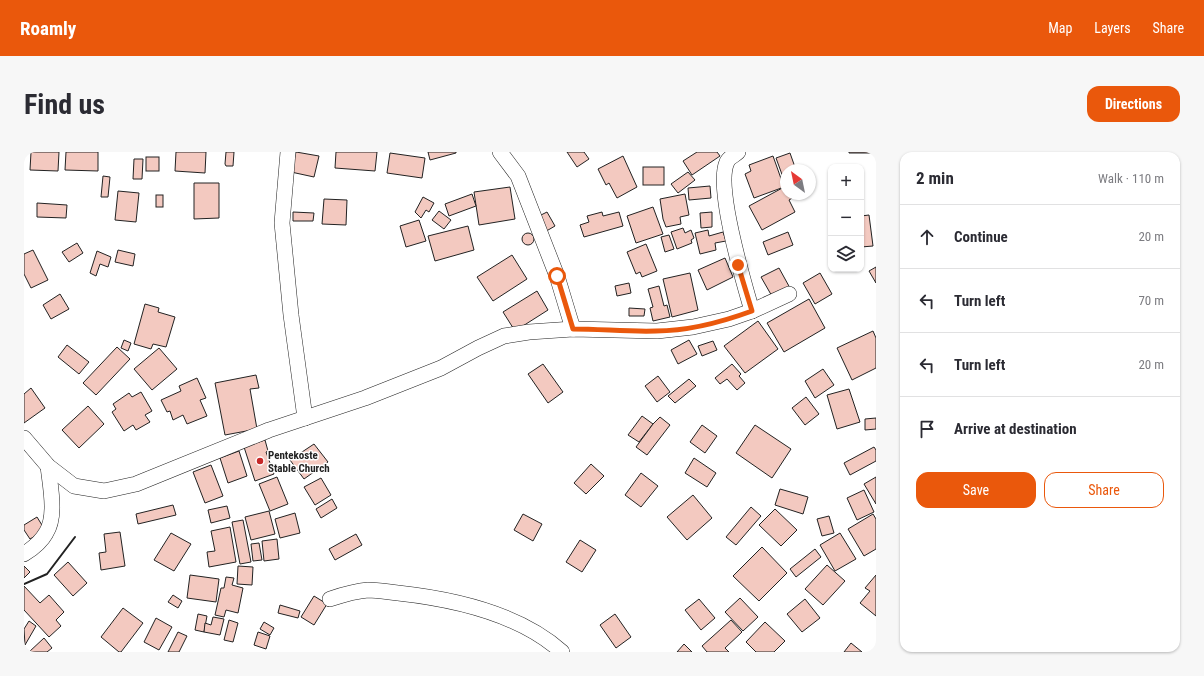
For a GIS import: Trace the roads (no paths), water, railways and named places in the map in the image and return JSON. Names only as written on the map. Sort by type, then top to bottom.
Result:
[{"type":"street","points":[[288,152],[282,223],[291,315],[305,418]]},
{"type":"street","points":[[500,152],[518,176],[557,276],[573,329]]},
{"type":"street","points":[[738,152],[727,161],[724,175],[726,198],[738,265],[752,311]]},
{"type":"street","points":[[24,438],[48,466],[74,486],[104,491],[136,484],[269,430],[366,398],[441,368],[504,336],[529,332],[573,329],[657,331],[693,327],[729,319],[752,311],[789,294]]},
{"type":"street","points":[[24,554],[34,547],[47,533],[53,510],[48,466]]},
{"type":"street","points":[[330,599],[351,592],[369,590],[416,595],[464,604],[519,624],[550,642],[562,652]]},
{"type":"place","name":"Pentekoste Stable Church","points":[[260,461]]}]
